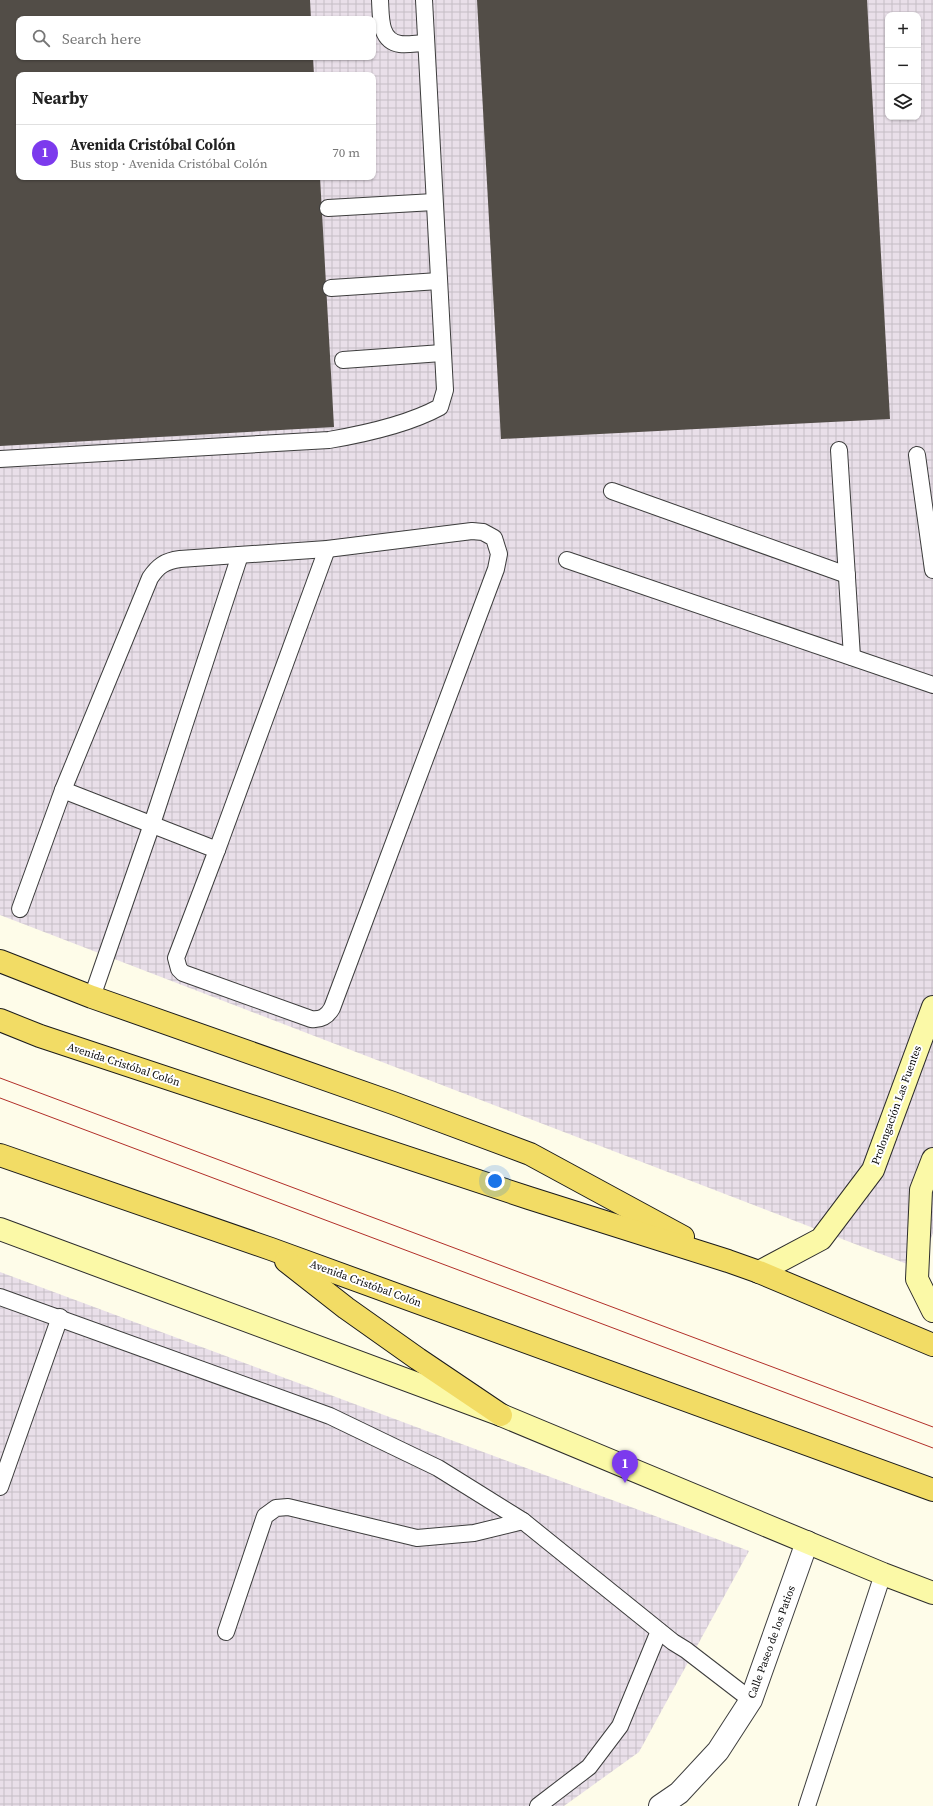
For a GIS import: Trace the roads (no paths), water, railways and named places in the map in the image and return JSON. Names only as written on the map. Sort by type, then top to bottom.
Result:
[{"type":"main road","points":[[0,961],[92,997],[393,1103],[530,1154],[728,1261]]},
{"type":"main road","name":"Avenida Cristóbal Colón","points":[[0,1020],[40,1036],[529,1198],[728,1261],[759,1272],[933,1345]]},
{"type":"main road","name":"Avenida Cristóbal Colón","points":[[0,1155],[271,1249],[933,1490]]},
{"type":"main road","points":[[271,1249],[346,1308],[418,1359],[501,1414]]},
{"type":"street","name":"Prolongación Las Fuentes","points":[[759,1272],[821,1239],[872,1170],[933,1007]]},
{"type":"street","points":[[933,1159],[921,1190],[917,1279],[933,1311]]},
{"type":"street","points":[[0,1229],[501,1414],[883,1574],[933,1593]]},
{"type":"street","name":"Calle Paseo de los Patios","points":[[660,1806],[678,1793],[718,1751],[750,1700],[807,1542]]},
{"type":"lane","points":[[380,0],[381,28],[389,40],[400,44],[426,43]]},
{"type":"lane","points":[[0,459],[329,440],[355,436],[426,414],[440,407],[445,390],[424,0]]},
{"type":"lane","points":[[328,208],[434,202]]},
{"type":"lane","points":[[331,288],[439,281]]},
{"type":"lane","points":[[343,360],[442,353]]},
{"type":"lane","points":[[839,450],[852,657]]},
{"type":"lane","points":[[917,455],[933,570]]},
{"type":"lane","points":[[612,491],[847,575]]},
{"type":"lane","points":[[20,909],[63,790],[147,586],[155,570],[162,563],[171,560],[240,556],[327,548],[472,531],[483,532],[494,538],[499,554],[494,576],[332,1008],[328,1014],[323,1018],[311,1019],[248,995],[186,975],[179,969],[176,958],[327,548]]},
{"type":"lane","points":[[92,997],[152,824],[240,556]]},
{"type":"lane","points":[[567,560],[933,685]]},
{"type":"lane","points":[[63,790],[217,850]]},
{"type":"lane","points":[[0,1297],[60,1317],[330,1416],[438,1468],[523,1521],[659,1631],[750,1700]]},
{"type":"lane","points":[[0,1487],[60,1317]]},
{"type":"lane","points":[[226,1632],[265,1516],[276,1508],[288,1507],[417,1538],[474,1533],[523,1521]]},
{"type":"lane","points":[[807,1806],[883,1574]]},
{"type":"lane","points":[[538,1806],[589,1767],[620,1726],[659,1631]]},
{"type":"tram line","points":[[0,1078],[933,1427]]},
{"type":"tram line","points":[[0,1098],[933,1448]]},
{"type":"place","name":"Avenida Cristóbal Colón","points":[[625,1483]]}]
